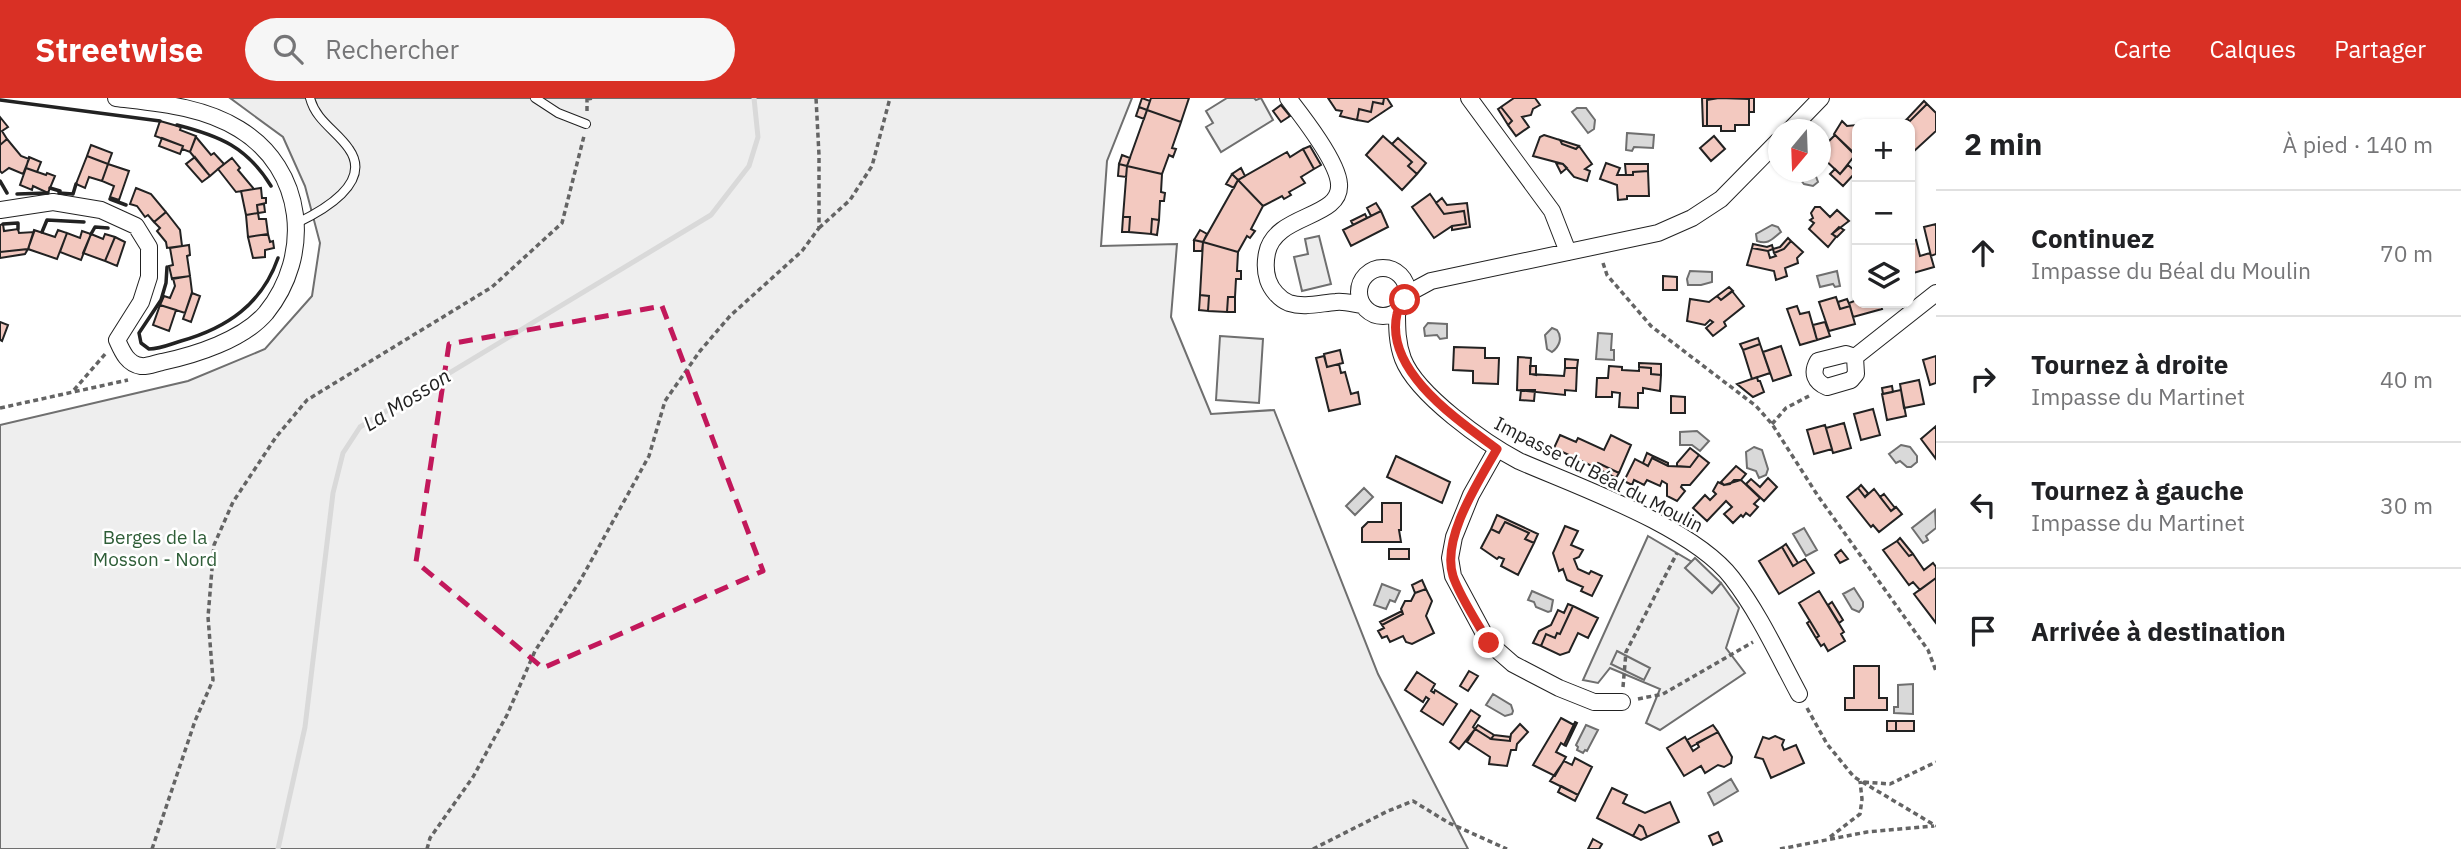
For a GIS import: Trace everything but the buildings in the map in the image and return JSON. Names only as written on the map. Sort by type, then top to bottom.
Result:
[{"type":"street","points":[[0,210],[53,202],[101,210],[136,226],[149,247],[149,277],[141,302],[117,340],[126,358],[141,366],[190,356],[242,333],[264,315],[279,294],[294,258],[297,223],[289,188],[277,165],[260,145],[238,128],[205,114],[167,104],[116,98]]},
{"type":"street","points":[[1288,98],[1334,167],[1339,185],[1337,197],[1321,211],[1288,225],[1276,234],[1269,245],[1266,275],[1276,293],[1288,302],[1310,305],[1361,298]]},
{"type":"street","points":[[1469,98],[1552,211],[1568,252]]},
{"type":"street","points":[[1801,119],[1821,98]]},
{"type":"street","points":[[1405,287],[1658,233],[1692,218],[1721,199],[1768,152]]},
{"type":"street","points":[[1377,269],[1392,270],[1405,287],[1402,306],[1390,314],[1368,311],[1361,298],[1364,276],[1377,269]]},
{"type":"street","points":[[1855,357],[1936,293]]},
{"type":"street","name":"Impasse du Béal du Moulin","points":[[1390,314],[1412,376],[1497,449],[1632,511],[1685,539],[1712,558],[1731,578],[1799,694]]},
{"type":"street","points":[[1846,354],[1855,357],[1858,369],[1851,380],[1827,387],[1819,383],[1814,376],[1814,367],[1818,361],[1846,354]]},
{"type":"street","points":[[1497,449],[1471,495],[1454,537],[1450,558],[1453,576],[1489,643],[1513,664],[1559,688],[1594,702],[1622,702]]},
{"type":"lane","points":[[297,223],[321,212],[333,202],[355,174],[357,163],[350,150],[318,116],[310,98]]},
{"type":"lane","points":[[535,98],[558,113],[586,124]]},
{"type":"path","points":[[152,849],[195,720],[214,680],[208,617],[214,545],[233,502],[276,437],[307,400],[492,287],[562,223],[586,124],[587,99],[594,98]]},
{"type":"path","points":[[816,98],[819,228]]},
{"type":"path","points":[[427,849],[430,838],[474,777],[507,715],[535,651],[580,581],[649,456],[665,401],[700,351],[730,316],[802,251],[819,228],[850,200],[872,166],[890,98]]},
{"type":"path","points":[[1597,245],[1607,275],[1651,326],[1756,406],[1772,424],[1818,496],[1928,650],[1936,671]]},
{"type":"path","points":[[72,391],[117,340]]},
{"type":"path","points":[[0,408],[140,379]]},
{"type":"path","points":[[1772,424],[1796,401],[1813,395],[1819,383]]},
{"type":"path","points":[[1685,539],[1626,652],[1622,702],[1664,694],[1766,634]]},
{"type":"path","points":[[1799,694],[1827,744],[1854,777],[1936,826]]},
{"type":"path","points":[[1861,781],[1890,784],[1936,762]]},
{"type":"path","points":[[1827,839],[1860,814],[1863,799],[1861,781]]},
{"type":"path","points":[[1313,849],[1413,801],[1449,823],[1507,849]]},
{"type":"path","points":[[1780,849],[1867,831],[1936,826]]},
{"type":"highlighted area","points":[[662,306],[763,571],[543,668],[416,562],[449,344]]},
{"type":"green space","name":"Berges de la Mosson - Nord","points":[[230,98],[1132,98],[1107,161],[1101,246],[1177,244],[1171,317],[1211,414],[1274,410],[1378,674],[1468,849],[0,849],[0,425],[188,381],[265,349],[312,296],[320,243],[305,186],[283,137]]},
{"type":"green space","points":[[1648,536],[1692,562],[1686,568],[1712,593],[1721,583],[1739,608],[1726,648],[1745,673],[1660,730],[1646,723],[1660,689],[1610,668],[1598,683],[1583,680]]},
{"type":"shaded area","points":[[1227,98],[1261,98],[1273,120],[1221,152],[1206,127],[1213,123],[1206,111]]},
{"type":"shaded area","points":[[1577,108],[1586,108],[1595,120],[1594,129],[1588,133],[1572,112]]},
{"type":"shaded area","points":[[1627,133],[1654,135],[1653,148],[1634,147],[1632,151],[1626,150]]},
{"type":"shaded area","points":[[1802,182],[1818,182],[1813,186]]},
{"type":"shaded area","points":[[1772,225],[1778,227],[1781,232],[1767,242],[1757,241],[1756,234]]},
{"type":"shaded area","points":[[1319,236],[1331,284],[1302,291],[1294,257],[1308,254],[1305,239]]},
{"type":"shaded area","points":[[1690,271],[1712,272],[1712,282],[1688,285]]},
{"type":"shaded area","points":[[1837,271],[1840,286],[1835,287],[1833,284],[1820,287],[1817,276]]},
{"type":"shaded area","points":[[1428,323],[1447,324],[1447,338],[1425,336],[1424,328]]},
{"type":"shaded area","points":[[1552,328],[1557,330],[1560,339],[1552,352],[1547,349],[1545,335]]},
{"type":"shaded area","points":[[1598,333],[1612,334],[1611,350],[1614,350],[1614,360],[1596,359]]},
{"type":"shaded area","points":[[1220,336],[1263,339],[1259,403],[1216,400]]},
{"type":"shaded area","points":[[1697,431],[1709,441],[1700,451],[1692,445],[1680,445],[1680,432]]},
{"type":"shaded area","points":[[1901,445],[1910,447],[1917,456],[1917,462],[1911,467],[1900,461],[1896,463],[1889,454]]},
{"type":"shaded area","points":[[1754,447],[1762,450],[1768,469],[1766,475],[1759,478],[1756,471],[1747,468],[1746,452]]},
{"type":"shaded area","points":[[1364,488],[1373,497],[1355,515],[1346,506]]},
{"type":"shaded area","points":[[1935,510],[1936,528],[1926,536],[1928,540],[1923,543],[1912,528]]},
{"type":"shaded area","points":[[1804,528],[1817,550],[1806,556],[1793,534]]},
{"type":"shaded area","points":[[1695,558],[1721,583],[1712,593],[1685,568]]},
{"type":"shaded area","points":[[1382,584],[1400,591],[1395,602],[1390,600],[1386,609],[1374,605]]},
{"type":"shaded area","points":[[1854,588],[1863,602],[1859,612],[1852,609],[1843,594]]},
{"type":"shaded area","points":[[1532,591],[1553,600],[1551,611],[1536,607],[1534,602],[1528,600]]},
{"type":"shaded area","points":[[1617,651],[1650,668],[1644,680],[1611,664]]},
{"type":"shaded area","points":[[1913,684],[1913,714],[1894,713],[1894,707],[1898,707],[1898,685]]},
{"type":"shaded area","points":[[1493,694],[1511,705],[1512,714],[1505,716],[1486,705]]},
{"type":"shaded area","points":[[1586,725],[1598,730],[1587,751],[1583,753],[1577,750],[1576,745]]},
{"type":"shaded area","points":[[1731,779],[1738,791],[1714,805],[1708,793]]},
{"type":"waterway","name":"La Mosson","points":[[278,849],[305,727],[333,493],[343,453],[360,427],[711,215],[749,166],[758,137],[754,98]]},
{"type":"wall","points":[[0,100],[160,121]]},
{"type":"wall","points":[[177,125],[219,139],[242,152],[271,186]]},
{"type":"wall","points":[[0,181],[7,193]]},
{"type":"wall","points":[[50,188],[60,191],[59,193],[73,194],[76,184]]},
{"type":"wall","points":[[17,194],[48,193]]},
{"type":"wall","points":[[110,199],[126,205]]},
{"type":"wall","points":[[42,232],[47,220],[84,222]]},
{"type":"wall","points":[[3,224],[18,223],[18,229]]},
{"type":"wall","points":[[91,234],[95,227],[108,228]]},
{"type":"wall","points":[[167,267],[161,300],[139,333],[141,343],[149,349],[198,336],[241,312],[263,289],[278,258]]},
{"type":"route","points":[[1405,300],[1397,311],[1396,335],[1412,376],[1472,431],[1497,449],[1471,495],[1454,537],[1450,558],[1453,576],[1489,643]]}]
